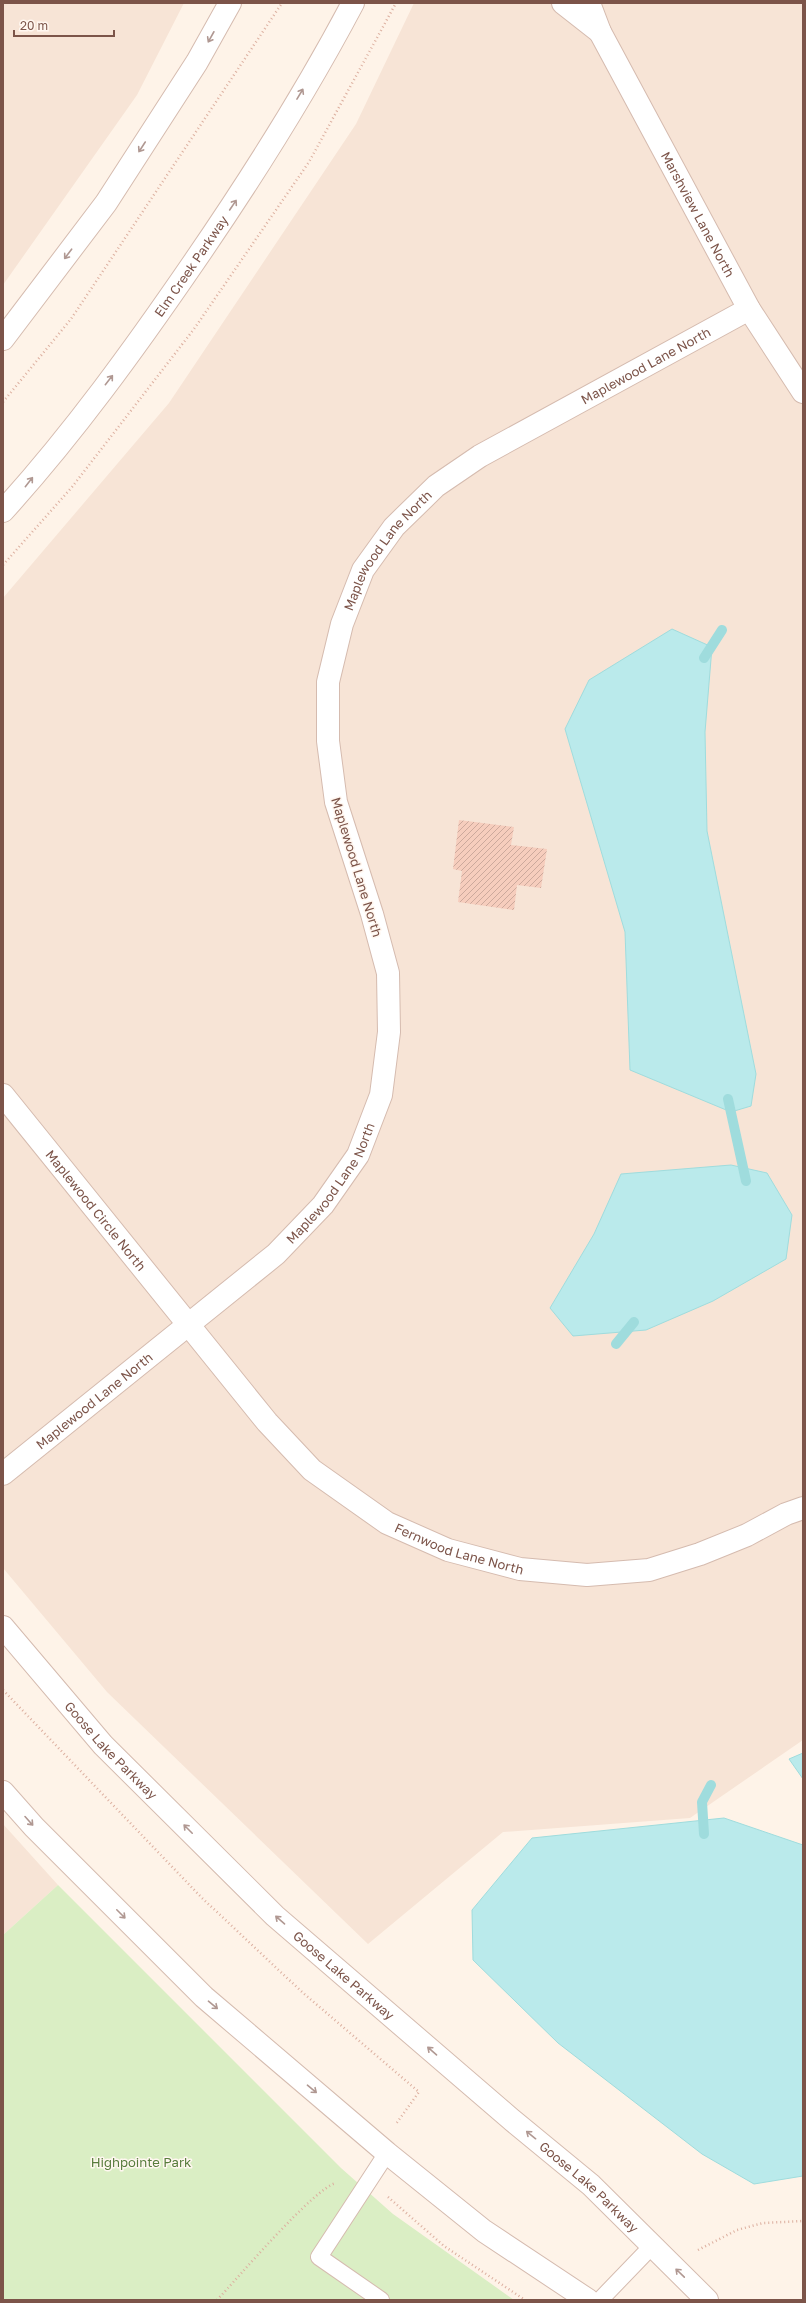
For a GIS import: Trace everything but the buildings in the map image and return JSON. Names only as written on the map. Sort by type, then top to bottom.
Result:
[{"type":"street","points":[[3,340],[106,203],[197,62],[230,3]]},
{"type":"street","name":"Elm Creek Parkway","points":[[3,512],[24,488],[142,338],[245,187],[353,3]]},
{"type":"street","name":"Marshview Lane North","points":[[563,3],[600,32]]},
{"type":"street","name":"Marshview Lane North","points":[[590,3],[600,32],[749,310],[803,392]]},
{"type":"street","name":"Maplewood Lane North","points":[[3,1474],[276,1254],[323,1206],[358,1155],[381,1095],[389,1032],[388,973],[372,914],[336,802],[328,741],[328,682],[342,624],[364,570],[394,527],[436,486],[480,456],[749,310]]},
{"type":"street","name":"Maplewood Circle North","points":[[3,1095],[188,1326]]},
{"type":"street","name":"Fernwood Lane North","points":[[188,1326],[267,1422],[312,1470],[387,1522],[448,1550],[520,1568],[587,1575],[649,1570],[700,1554],[747,1535],[786,1514],[803,1508]]},
{"type":"street","name":"Goose Lake Parkway","points":[[3,1626],[103,1745],[275,1916],[512,2120],[591,2185],[707,2300]]},
{"type":"street","points":[[3,1792],[39,1832],[204,1997],[383,2150],[484,2231],[588,2300]]},
{"type":"lane","points":[[381,2300],[319,2257],[383,2150]]},
{"type":"lane","points":[[600,2300],[652,2246]]},
{"type":"path","points":[[3,402],[71,319],[282,3]]},
{"type":"path","points":[[3,565],[72,487],[194,329],[309,162],[396,3]]},
{"type":"path","points":[[3,1690],[201,1898],[302,1992],[419,2092],[383,2150]]},
{"type":"path","points":[[701,2248],[737,2230],[763,2223],[803,2221]]},
{"type":"shaded area","points":[[3,3],[184,3],[137,95],[3,285]]},
{"type":"shaded area","points":[[414,3],[803,3],[803,1740],[690,1818],[503,1832],[368,1944],[107,1692],[3,1568],[3,598],[169,403],[356,124]]},
{"type":"shaded area","points":[[3,1824],[58,1885],[3,1935]]},
{"type":"green space","name":"Highpointe Park","points":[[58,1885],[341,2168],[393,2214],[514,2300],[3,2300],[3,1935]]},
{"type":"water","points":[[672,629],[712,647],[705,732],[707,831],[756,1074],[751,1106],[731,1112],[630,1070],[625,932],[565,729],[589,680]]},
{"type":"water","points":[[731,1165],[767,1173],[792,1215],[786,1259],[713,1301],[646,1330],[573,1336],[550,1308],[594,1234],[621,1174]]},
{"type":"water","points":[[803,1753],[803,1779],[789,1759]]},
{"type":"water","points":[[724,1818],[803,1845],[803,2176],[754,2184],[702,2154],[558,2043],[473,1960],[472,1910],[532,1838]]},
{"type":"waterway","points":[[704,658],[722,630]]},
{"type":"waterway","points":[[728,1099],[746,1181]]},
{"type":"waterway","points":[[616,1344],[634,1322]]},
{"type":"waterway","points":[[704,1834],[702,1802],[711,1785]]}]
